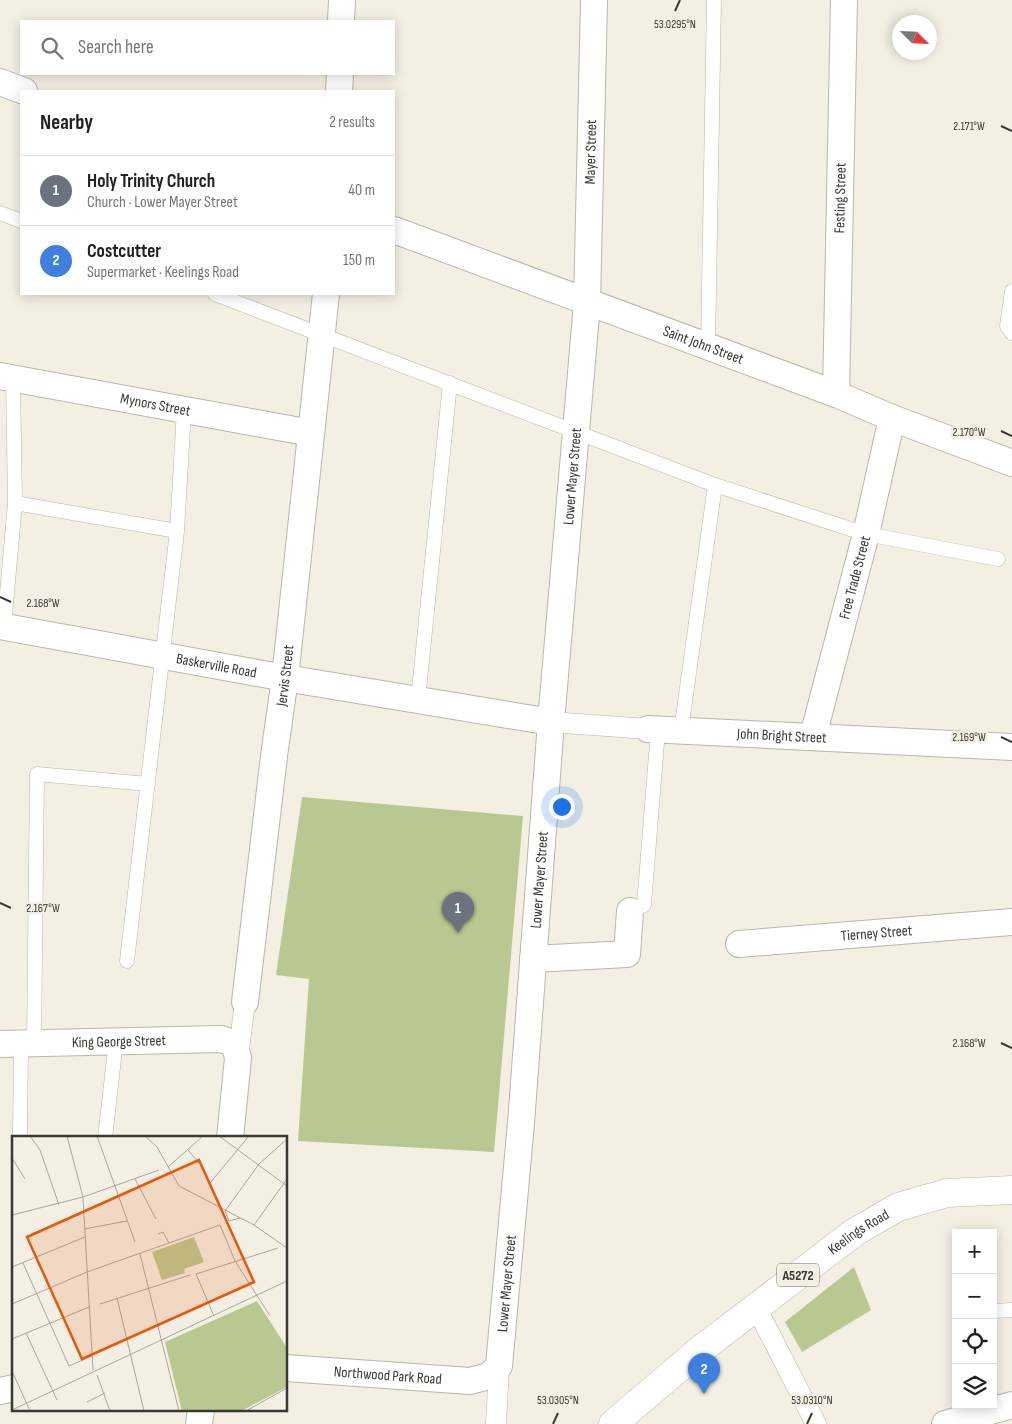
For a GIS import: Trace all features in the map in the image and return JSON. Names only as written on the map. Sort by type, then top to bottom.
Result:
[{"type":"main road","name":"Keelings Road","points":[[613,1424],[700,1350],[855,1232],[898,1207],[947,1194],[1012,1190]]},
{"type":"street","points":[[342,0],[342,20]]},
{"type":"street","name":"Mayer Street","points":[[587,303],[594,0]]},
{"type":"street","name":"Festing Street","points":[[836,394],[844,0]]},
{"type":"street","points":[[340,75],[340,90]]},
{"type":"street","points":[[0,82],[21,90]]},
{"type":"street","name":"Saint John Street","points":[[395,230],[836,394],[892,418],[1012,463]]},
{"type":"street","name":"Jervis Street","points":[[230,1136],[237,1052],[245,1002],[285,678],[326,295]]},
{"type":"street","name":"Lower Mayer Street","points":[[496,1424],[494,1371],[521,1123],[551,722],[587,303]]},
{"type":"street","name":"Mynors Street","points":[[6,377],[310,433]]},
{"type":"street","name":"Free Trade Street","points":[[813,736],[866,534],[892,418]]},
{"type":"street","name":"Baskerville Road","points":[[2,626],[285,678],[551,722]]},
{"type":"street","name":"John Bright Street","points":[[551,722],[662,730],[1012,746]]},
{"type":"street","points":[[533,959],[627,954],[630,911]]},
{"type":"street","name":"Tierney Street","points":[[739,944],[1012,922]]},
{"type":"street","name":"King George Street","points":[[18,1044],[221,1039],[229,1042],[237,1052]]},
{"type":"street","points":[[756,1306],[816,1424]]},
{"type":"street","name":"Northwood Park Road","points":[[288,1368],[470,1381],[494,1371]]},
{"type":"street","points":[[945,1424],[1012,1405]]},
{"type":"lane","points":[[708,347],[714,0]]},
{"type":"lane","points":[[0,213],[20,221]]},
{"type":"lane","points":[[1012,291],[1007,326],[1012,333]]},
{"type":"lane","points":[[218,295],[715,485],[866,534],[998,559]]},
{"type":"lane","points":[[2,626],[15,503],[6,377]]},
{"type":"lane","points":[[418,700],[450,383]]},
{"type":"lane","points":[[127,961],[178,531],[184,410]]},
{"type":"lane","points":[[630,911],[644,904],[662,730],[715,485]]},
{"type":"lane","points":[[15,503],[178,531]]},
{"type":"lane","points":[[20,1136],[18,1044],[37,774],[148,784]]},
{"type":"lane","points":[[105,1136],[116,1042]]},
{"type":"lane","points":[[997,1311],[1012,1310]]},
{"type":"green space","points":[[302,797],[523,816],[494,1152],[298,1141],[309,979],[276,975]]},
{"type":"green space","points":[[854,1267],[871,1310],[802,1352],[785,1322]]},
{"type":"place","name":"Holy Trinity Church","points":[[458,933]]},
{"type":"place","name":"Costcutter","points":[[704,1394]]}]
